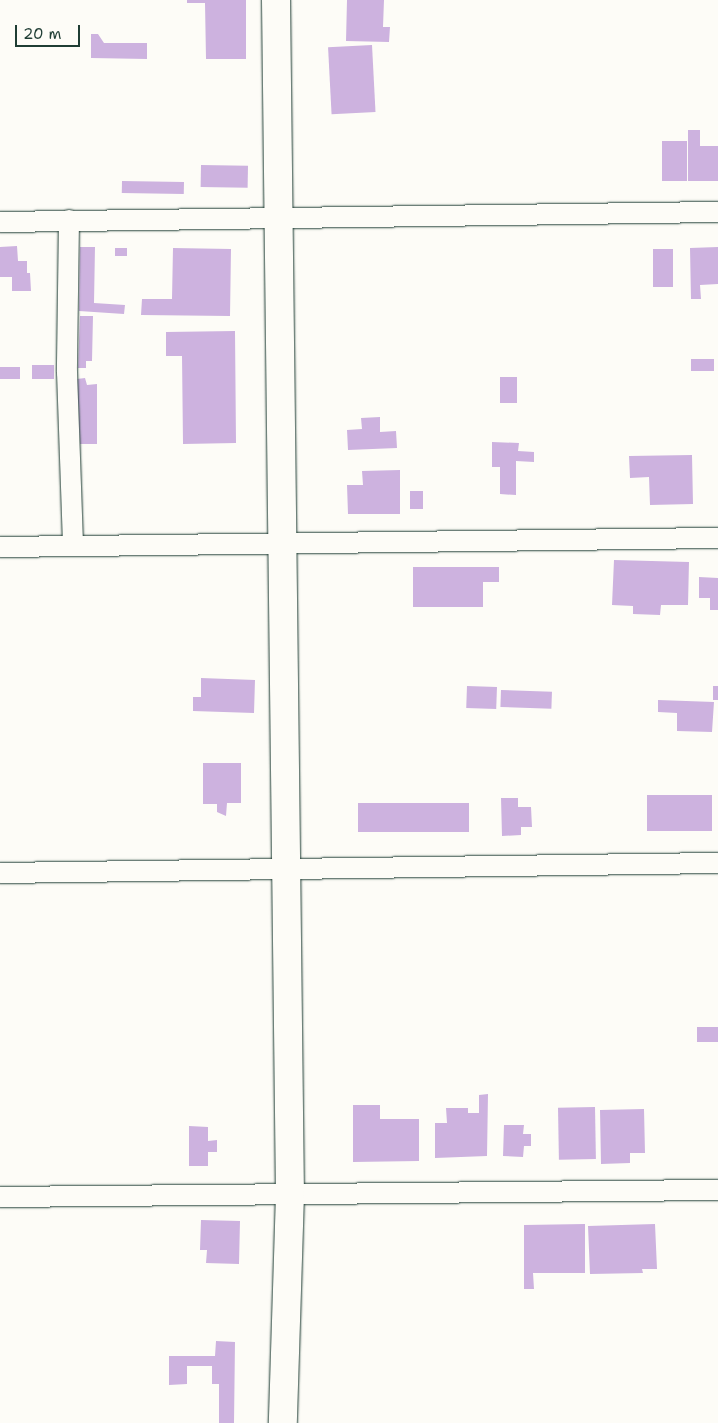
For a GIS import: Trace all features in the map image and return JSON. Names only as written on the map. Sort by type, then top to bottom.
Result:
[{"type":"street","points":[[276,0],[277,217],[290,1194],[282,1423]]},
{"type":"street","points":[[0,222],[718,212]]},
{"type":"street","points":[[69,220],[68,372],[73,546]]},
{"type":"street","points":[[0,547],[282,545],[718,538]]},
{"type":"street","points":[[0,873],[718,863]]},
{"type":"street","points":[[0,1197],[718,1190]]},
{"type":"building","points":[[187,0],[246,0],[246,59],[206,59],[205,3],[187,3]]},
{"type":"building","points":[[347,0],[384,0],[383,27],[390,27],[389,42],[346,41]]},
{"type":"building","points":[[91,34],[98,34],[104,43],[147,43],[147,59],[91,58]]},
{"type":"building","points":[[372,45],[376,112],[332,114],[328,47]]},
{"type":"building","points":[[688,130],[700,130],[700,146],[718,146],[718,181],[688,181]]},
{"type":"building","points":[[662,141],[687,141],[687,181],[662,181]]},
{"type":"building","points":[[201,165],[248,166],[248,188],[201,187]]},
{"type":"building","points":[[122,181],[184,182],[184,194],[122,193]]},
{"type":"building","points":[[17,246],[18,261],[27,261],[27,273],[30,273],[31,291],[12,291],[12,277],[0,277],[0,247]]},
{"type":"building","points":[[80,247],[95,247],[94,303],[125,305],[124,314],[79,311]]},
{"type":"building","points":[[718,247],[718,284],[700,285],[701,299],[691,299],[690,248]]},
{"type":"building","points":[[115,248],[127,248],[127,256],[115,256]]},
{"type":"building","points":[[173,248],[231,249],[230,316],[141,315],[142,299],[172,299]]},
{"type":"building","points":[[653,249],[673,249],[673,287],[653,287]]},
{"type":"building","points":[[80,316],[93,316],[92,361],[86,361],[86,368],[78,368]]},
{"type":"building","points":[[235,331],[236,443],[183,444],[182,356],[166,356],[166,332]]},
{"type":"building","points":[[691,359],[714,359],[714,371],[691,371]]},
{"type":"building","points":[[32,365],[54,365],[54,379],[32,379]]},
{"type":"building","points":[[0,367],[20,367],[20,379],[0,379]]},
{"type":"building","points":[[500,377],[517,377],[517,403],[500,403]]},
{"type":"building","points":[[85,378],[87,385],[97,384],[97,444],[80,444],[77,379]]},
{"type":"building","points":[[380,417],[380,432],[396,431],[397,448],[348,450],[347,430],[362,429],[361,418]]},
{"type":"building","points":[[492,442],[519,443],[518,451],[534,452],[534,462],[516,461],[516,495],[500,494],[500,467],[492,467]]},
{"type":"building","points":[[692,455],[693,504],[650,505],[649,477],[630,478],[629,456]]},
{"type":"building","points":[[400,470],[400,514],[348,514],[347,485],[363,485],[362,471]]},
{"type":"building","points":[[410,491],[423,491],[423,509],[410,509]]},
{"type":"building","points":[[614,560],[689,562],[688,605],[661,605],[660,615],[633,614],[633,606],[612,605]]},
{"type":"building","points":[[413,567],[499,567],[499,582],[483,582],[483,607],[413,607]]},
{"type":"building","points":[[699,577],[718,578],[718,610],[710,610],[710,598],[699,598]]},
{"type":"building","points":[[201,678],[255,680],[254,713],[193,711],[193,697],[201,697]]},
{"type":"building","points":[[467,686],[497,687],[496,709],[466,708]]},
{"type":"building","points":[[713,686],[718,686],[718,700],[713,700]]},
{"type":"building","points":[[501,690],[552,692],[551,709],[500,707]]},
{"type":"building","points":[[658,700],[714,702],[712,732],[677,731],[677,713],[658,712]]},
{"type":"building","points":[[203,763],[241,763],[241,803],[227,803],[226,816],[217,812],[217,804],[203,804]]},
{"type":"building","points":[[647,795],[712,795],[712,831],[647,831]]},
{"type":"building","points":[[501,798],[518,798],[518,807],[531,807],[532,827],[521,827],[521,835],[502,836]]},
{"type":"building","points":[[358,803],[469,803],[469,832],[358,832]]},
{"type":"building","points":[[697,1027],[718,1027],[718,1042],[697,1042]]},
{"type":"building","points":[[488,1094],[487,1156],[435,1158],[435,1123],[447,1123],[446,1108],[468,1108],[468,1113],[479,1113],[479,1095]]},
{"type":"building","points":[[353,1105],[380,1105],[380,1119],[419,1119],[419,1161],[353,1162]]},
{"type":"building","points":[[595,1107],[596,1159],[559,1160],[558,1108]]},
{"type":"building","points":[[644,1109],[645,1153],[630,1153],[630,1163],[601,1164],[600,1110]]},
{"type":"building","points":[[504,1125],[524,1125],[523,1134],[531,1134],[531,1146],[524,1146],[523,1157],[503,1156]]},
{"type":"building","points":[[189,1126],[208,1127],[208,1141],[217,1140],[217,1152],[208,1152],[208,1166],[189,1166]]},
{"type":"building","points":[[201,1220],[240,1221],[239,1264],[206,1263],[207,1250],[200,1250]]},
{"type":"building","points":[[585,1224],[585,1273],[533,1273],[534,1289],[524,1289],[524,1225]]},
{"type":"building","points":[[655,1224],[657,1269],[642,1269],[643,1273],[590,1274],[588,1226]]},
{"type":"building","points":[[216,1341],[235,1342],[234,1423],[219,1423],[219,1384],[212,1384],[212,1366],[187,1366],[187,1384],[169,1385],[169,1356],[215,1356]]}]
